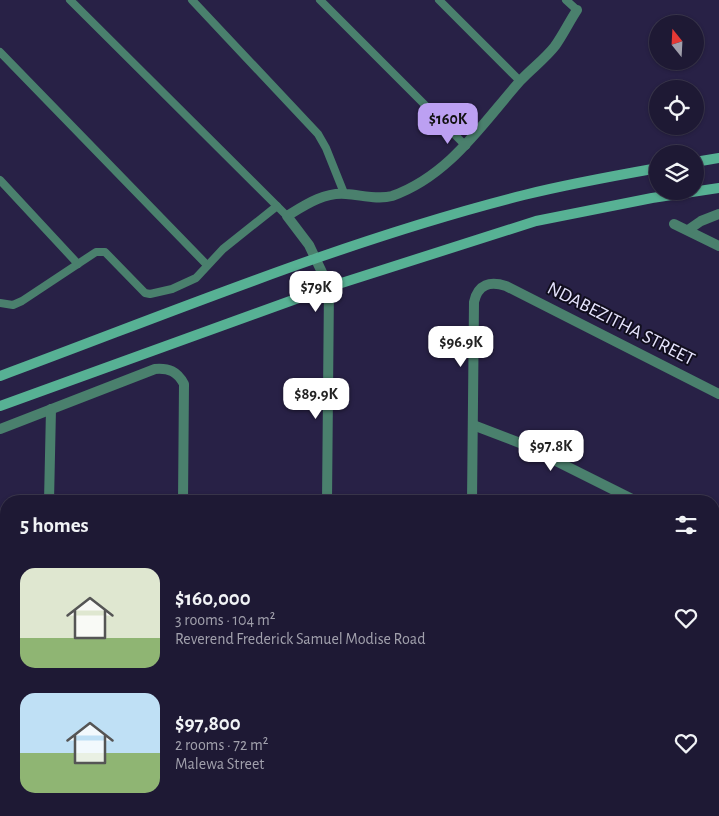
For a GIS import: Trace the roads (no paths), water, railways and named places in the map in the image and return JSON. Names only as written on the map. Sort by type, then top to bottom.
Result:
[{"type":"main road","points":[[704,160],[719,158]]},
{"type":"main road","points":[[0,376],[316,258],[444,217],[525,195],[649,170]]},
{"type":"main road","points":[[0,406],[329,287],[536,221],[652,198],[719,188]]},
{"type":"street","points":[[328,495],[329,287],[316,258],[287,216],[312,200],[344,193],[381,197],[392,195],[428,177],[466,146],[520,81],[554,47],[576,10]]},
{"type":"street","points":[[688,230],[701,221],[719,214]]},
{"type":"street","points":[[674,224],[719,246]]},
{"type":"street","name":"NDABEZITHA STREET","points":[[474,425],[475,296],[485,284],[492,283],[506,286],[719,394]]},
{"type":"street","points":[[0,429],[155,369],[164,368],[179,375],[184,384],[183,495]]},
{"type":"street","points":[[49,495],[51,409]]},
{"type":"street","points":[[472,495],[474,425],[520,442],[624,495]]},
{"type":"lane","points":[[70,0],[287,216]]},
{"type":"lane","points":[[192,0],[318,134],[326,148],[344,193]]},
{"type":"lane","points":[[320,0],[466,146]]},
{"type":"lane","points":[[439,0],[520,81]]},
{"type":"lane","points":[[566,0],[576,10]]},
{"type":"lane","points":[[0,52],[207,265]]},
{"type":"lane","points":[[0,180],[78,264]]},
{"type":"lane","points":[[0,303],[13,304],[22,301],[96,252],[105,252],[141,291],[150,294],[185,284],[196,278],[223,249],[277,206]]}]
